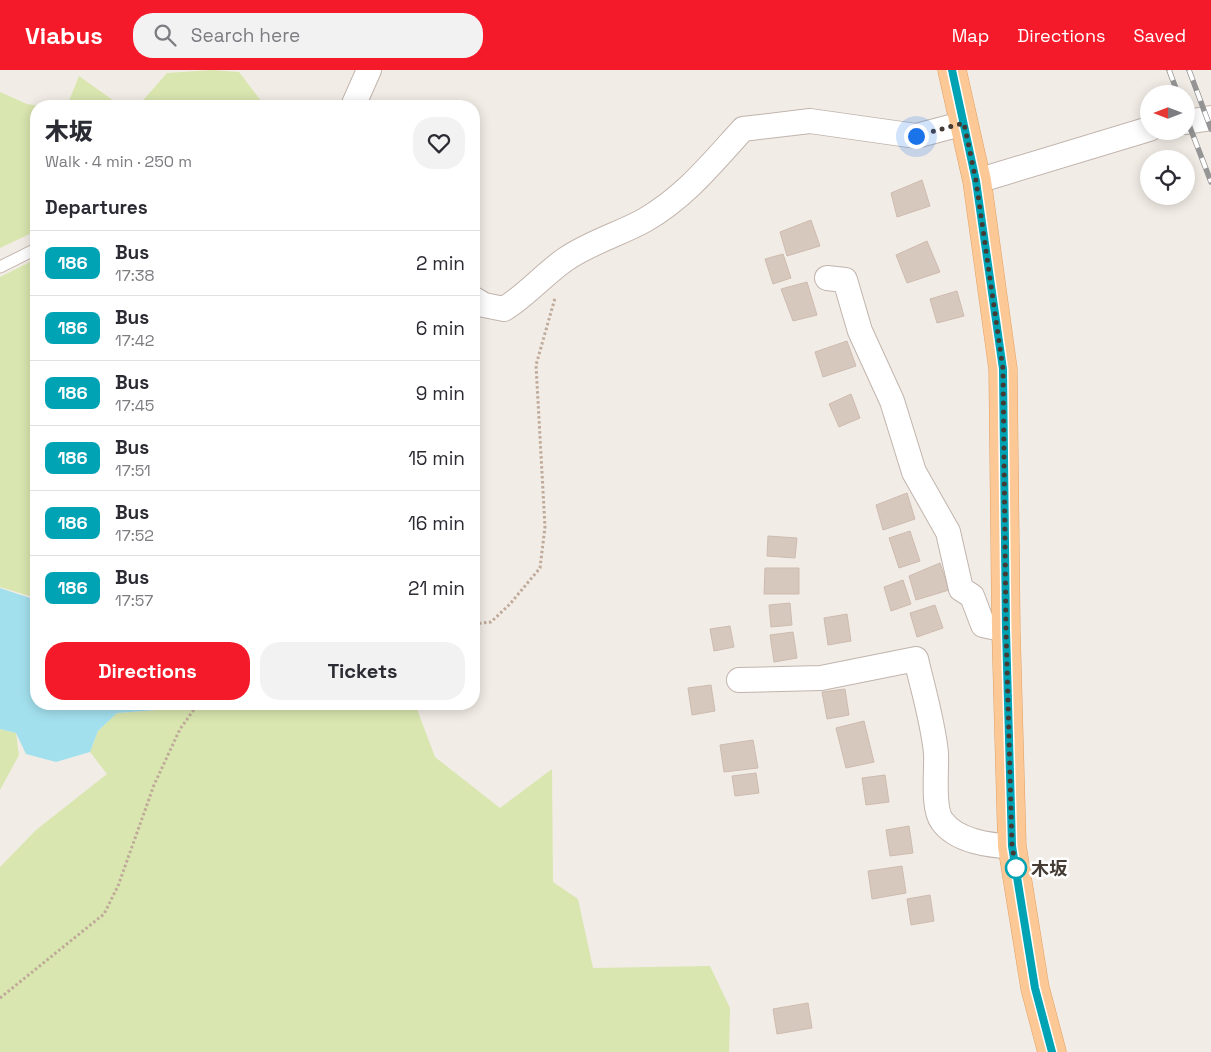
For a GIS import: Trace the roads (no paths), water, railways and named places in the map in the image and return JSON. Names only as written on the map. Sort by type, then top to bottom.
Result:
[{"type":"main road","points":[[952,70],[976,181],[1003,369],[1006,630],[1012,846],[1035,988],[1052,1052]]},
{"type":"street","points":[[356,100],[369,70]]},
{"type":"street","points":[[1195,121],[1211,118]]},
{"type":"street","points":[[480,303],[504,309],[520,299],[566,259],[609,235],[644,220],[687,191],[743,129],[810,121],[916,136],[964,123]]},
{"type":"street","points":[[976,181],[1140,132]]},
{"type":"street","points":[[826,278],[845,280],[860,331],[892,401],[914,472],[948,532],[961,589],[972,596],[983,626],[1006,630]]},
{"type":"street","points":[[739,680],[820,678],[916,659],[936,751],[938,811],[942,822],[964,837],[988,846],[1012,846]]},
{"type":"lane","points":[[0,268],[30,252]]},
{"type":"water","points":[[0,588],[30,598],[30,710],[157,710],[117,713],[98,731],[90,752],[56,762],[26,754],[16,733],[0,729]]},
{"type":"railway","points":[[1169,70],[1175,85]]},
{"type":"railway","points":[[1189,70],[1211,129]]},
{"type":"railway","points":[[1195,140],[1211,182]]},
{"type":"place","name":"木坂","points":[[1016,868]]}]
